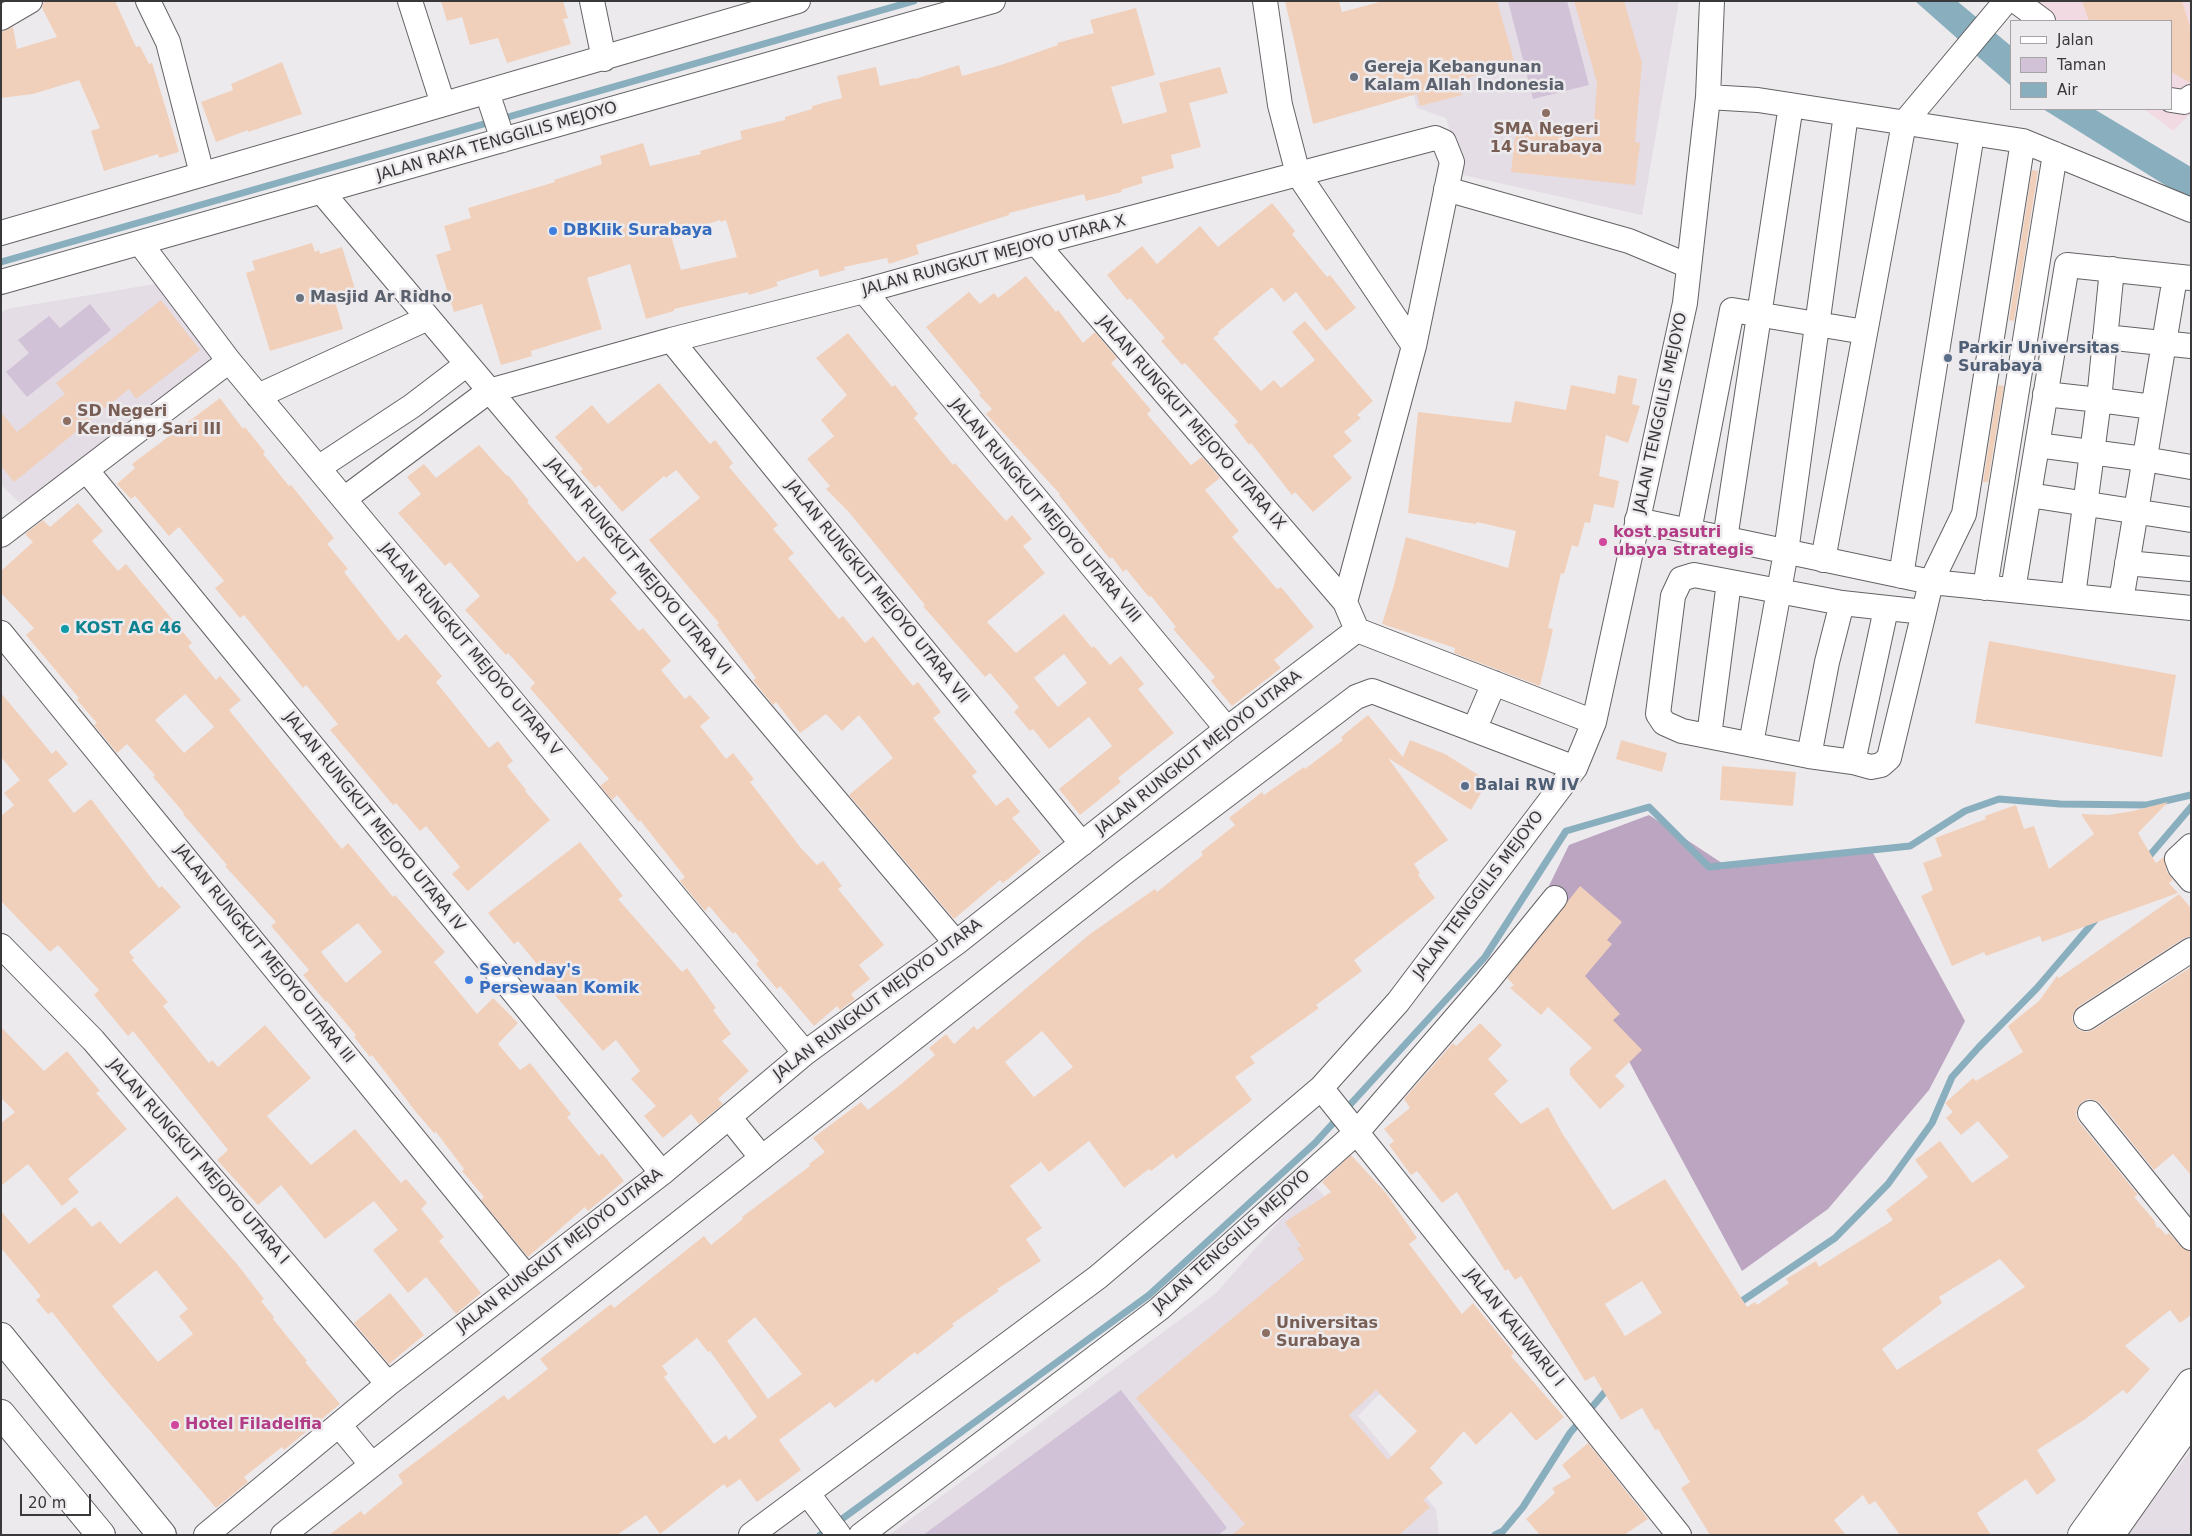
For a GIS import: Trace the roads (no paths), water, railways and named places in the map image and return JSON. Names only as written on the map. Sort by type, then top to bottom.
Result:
[{"type":"main road","points":[[5,1351],[162,1535]]},
{"type":"main road","points":[[2082,1535],[2191,1383]]},
{"type":"main road","points":[[1,1414],[101,1535]]},
{"type":"main road","points":[[2110,1535],[2191,1420]]},
{"type":"street","points":[[1,18],[30,1]]},
{"type":"street","points":[[148,1],[168,42],[202,174]]},
{"type":"street","points":[[410,1],[443,104]]},
{"type":"street","points":[[592,1],[604,59]]},
{"type":"street","points":[[1,233],[443,104],[489,96],[604,59],[798,1]]},
{"type":"street","name":"JALAN RAYA TENGGILIS MEJOYO","points":[[1,282],[321,191],[501,135],[992,1]]},
{"type":"street","points":[[1265,1],[1280,105],[1298,174],[1414,346]]},
{"type":"street","name":"JALAN TENGGILIS MEJOYO","points":[[751,1535],[812,1500],[1098,1278],[1281,1124],[1324,1093],[1398,1002],[1575,768],[1594,722],[1685,303],[1708,97],[1712,1]]},
{"type":"street","points":[[1824,560],[1904,123],[2006,1]]},
{"type":"street","points":[[2016,1],[2042,20]]},
{"type":"street","points":[[489,96],[501,135]]},
{"type":"street","points":[[1708,97],[1758,100],[2023,141],[2191,210]]},
{"type":"street","points":[[2172,100],[2184,102],[2191,97]]},
{"type":"street","points":[[1725,539],[1791,105]]},
{"type":"street","points":[[1751,744],[1786,552],[1846,114]]},
{"type":"street","points":[[1901,576],[1972,134]]},
{"type":"street","name":"JALAN RUNGKUT MEJOYO UTARA X","points":[[489,391],[671,340],[864,291],[1036,243],[1435,138],[1444,142],[1452,162],[1446,189]]},
{"type":"street","points":[[1924,612],[1842,603],[1694,575],[1682,579],[1672,596],[1658,714],[1664,723],[1682,731],[1809,756],[1853,762],[1871,767],[1881,765],[1889,758],[1924,612],[1931,582],[1964,514],[2023,141]]},
{"type":"street","points":[[1985,588],[2056,154]]},
{"type":"street","points":[[1594,722],[1357,630],[1345,602],[1414,346],[1446,189],[1629,240],[1689,266]]},
{"type":"street","name":"JALAN RUNGKUT MEJOYO UTARA VI","points":[[321,191],[956,943]]},
{"type":"street","name":"JALAN RUNGKUT MEJOYO UTARA V","points":[[140,243],[229,361],[804,1053]]},
{"type":"street","name":"JALAN RUNGKUT MEJOYO UTARA IX","points":[[1036,243],[1345,602]]},
{"type":"street","points":[[2013,590],[2067,264],[2183,278],[2164,342],[2121,601]]},
{"type":"street","points":[[2073,596],[2099,400],[2112,269]]},
{"type":"street","name":"JALAN RUNGKUT MEJOYO UTARA VIII","points":[[864,291],[1227,729]]},
{"type":"street","points":[[1689,531],[1732,310],[1865,332]]},
{"type":"street","points":[[258,396],[428,318]]},
{"type":"street","points":[[2105,337],[2191,346]]},
{"type":"street","name":"JALAN RUNGKUT MEJOYO UTARA VII","points":[[671,340],[1082,844]]},
{"type":"street","points":[[1,535],[229,361]]},
{"type":"street","points":[[318,468],[412,406],[467,364]]},
{"type":"street","points":[[1987,368],[2020,371]]},
{"type":"street","points":[[344,499],[489,391]]},
{"type":"street","points":[[2045,394],[2153,407]]},
{"type":"street","points":[[2037,445],[2191,467]]},
{"type":"street","name":"JALAN RUNGKUT MEJOYO UTARA IV","points":[[87,471],[662,1174]]},
{"type":"street","points":[[2029,495],[2191,520]]},
{"type":"street","points":[[1637,520],[1931,582],[2191,608]]},
{"type":"street","points":[[2127,563],[2191,570]]},
{"type":"street","points":[[1709,736],[1729,582]]},
{"type":"street","points":[[1809,756],[1842,603]]},
{"type":"street","points":[[1853,762],[1886,608]]},
{"type":"street","name":"JALAN RUNGKUT MEJOYO UTARA","points":[[206,1535],[388,1384],[526,1276],[662,1174],[804,1053],[956,943],[1227,729],[1357,630]]},
{"type":"street","name":"JALAN RUNGKUT MEJOYO UTARA III","points":[[1,632],[526,1276]]},
{"type":"street","points":[[1474,730],[1494,683]]},
{"type":"street","points":[[283,1535],[1126,872],[1356,697],[1372,692],[1575,768]]},
{"type":"street","points":[[2191,846],[2177,859],[2180,867],[2191,880]]},
{"type":"street","name":"JALAN TENGGILIS MEJOYO","points":[[861,1535],[1159,1309],[1353,1127],[1486,983],[1555,898]]},
{"type":"street","name":"JALAN RUNGKUT MEJOYO UTARA I","points":[[1,946],[92,1040],[388,1384]]},
{"type":"street","points":[[2086,1018],[2191,950]]},
{"type":"street","points":[[1324,1093],[1353,1127]]},
{"type":"street","points":[[2090,1113],[2191,1238]]},
{"type":"street","points":[[729,1117],[762,1158]]},
{"type":"street","name":"JALAN KALIWARU I","points":[[1353,1127],[1679,1535]]},
{"type":"street","points":[[340,1424],[372,1465]]},
{"type":"street","points":[[812,1500],[839,1535]]},
{"type":"water","points":[[1915,1],[1957,1],[2010,45],[2010,85]]},
{"type":"water","points":[[2045,110],[2096,110],[2191,167],[2191,199],[2168,187]]},
{"type":"waterway","points":[[1,262],[914,1]]},
{"type":"waterway","points":[[820,1535],[1149,1295],[1315,1143],[1485,957],[1566,831],[1649,807],[1709,867],[1910,846],[1965,811],[1999,799],[2060,804],[2147,805],[2191,795]]},
{"type":"waterway","points":[[2145,861],[2191,807]]},
{"type":"waterway","points":[[1736,1305],[1835,1238],[1888,1184],[1932,1123],[1952,1077],[2037,988],[2096,919]]},
{"type":"waterway","points":[[1495,1535],[1503,1531],[1523,1507],[1570,1433],[1610,1386]]},
{"type":"place","name":"Gereja Kebangunan Kalam Allah Indonesia","points":[[1354,77]]},
{"type":"place","name":"SMA Negeri 14 Surabaya","points":[[1546,113]]},
{"type":"place","name":"DBKlik Surabaya","points":[[553,231]]},
{"type":"place","name":"Masjid Ar Ridho","points":[[300,298]]},
{"type":"place","name":"Parkir Universitas Surabaya","points":[[1948,358]]},
{"type":"place","name":"SD Negeri Kendang Sari III","points":[[67,421]]},
{"type":"place","name":"kost pasutri ubaya strategis","points":[[1603,542]]},
{"type":"place","name":"KOST AG 46","points":[[65,629]]},
{"type":"place","name":"Balai RW IV","points":[[1465,786]]},
{"type":"place","name":"Sevenday's Persewaan Komik","points":[[469,980]]},
{"type":"place","name":"Universitas Surabaya","points":[[1266,1333]]},
{"type":"place","name":"Hotel Filadelfia","points":[[175,1425]]}]
